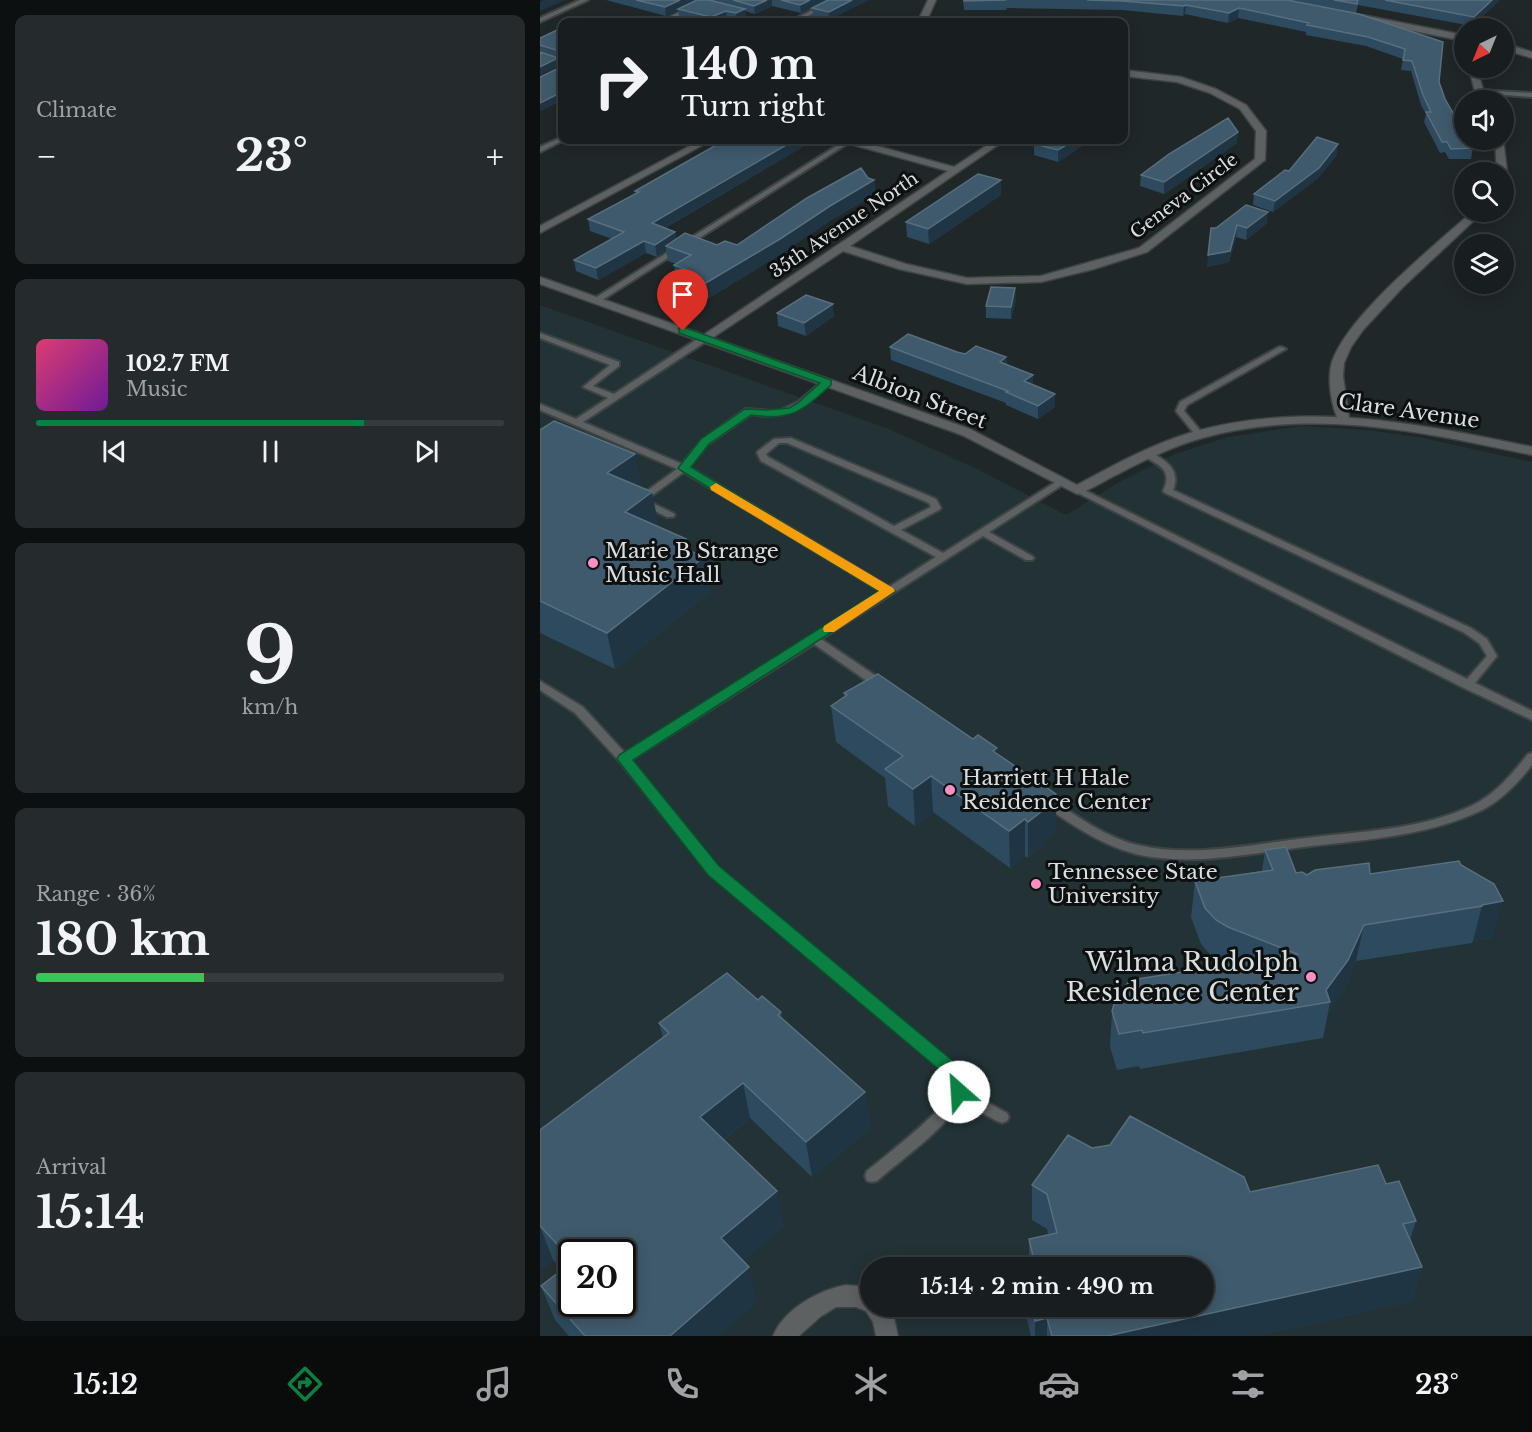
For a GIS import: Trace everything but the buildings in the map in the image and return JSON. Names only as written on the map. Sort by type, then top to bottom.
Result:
[{"type":"street","points":[[924,18],[932,0]]},
{"type":"street","points":[[672,18],[707,3]]},
{"type":"street","points":[[1354,17],[1454,36]]},
{"type":"street","points":[[1514,49],[1532,55]]},
{"type":"street","name":"Geneva Circle","points":[[842,247],[903,267],[967,280],[1041,279],[1090,267],[1143,250],[1260,160],[1261,131],[1243,107],[1213,91],[1178,79],[1128,74]]},
{"type":"street","points":[[540,230],[700,144]]},
{"type":"street","points":[[862,144],[954,170]]},
{"type":"street","name":"35th Avenue North","points":[[705,338],[995,144]]},
{"type":"street","points":[[1344,418],[1338,387],[1338,363],[1356,328],[1467,222]]},
{"type":"street","name":"Albion Street","points":[[540,280],[966,432],[1077,490]]},
{"type":"street","name":"Clare Avenue","points":[[1077,490],[1147,454],[1200,435],[1249,424],[1344,418],[1432,430],[1532,451]]},
{"type":"street","points":[[784,1336],[816,1307],[832,1297],[851,1295],[860,1298]]},
{"type":"street","points":[[882,1317],[887,1336]]},
{"type":"lane","points":[[540,20],[585,0]]},
{"type":"lane","points":[[800,18],[837,0]]},
{"type":"lane","points":[[540,55],[558,61]]},
{"type":"lane","points":[[1514,95],[1532,95]]},
{"type":"lane","points":[[1523,95],[1532,103]]},
{"type":"lane","points":[[540,150],[558,141]]},
{"type":"lane","points":[[596,300],[842,144]]},
{"type":"lane","points":[[540,335],[616,364],[587,387],[616,398]]},
{"type":"lane","points":[[578,422],[705,338]]},
{"type":"lane","points":[[1200,435],[1180,411],[1183,404],[1282,349]]},
{"type":"lane","points":[[670,515],[635,503],[684,468],[705,442],[749,411],[767,414],[791,411],[802,406],[827,382]]},
{"type":"lane","points":[[540,407],[684,468],[888,591]]},
{"type":"lane","points":[[895,530],[936,508],[933,501],[788,440],[777,441],[761,453],[764,459],[943,557]]},
{"type":"lane","points":[[1147,454],[1166,466],[1173,475],[1173,482],[1168,491],[1467,630],[1483,641],[1492,656],[1468,685]]},
{"type":"lane","points":[[624,759],[1062,482]]},
{"type":"lane","points":[[1077,490],[1532,716]]},
{"type":"lane","points":[[982,532],[1029,558]]},
{"type":"lane","points":[[814,639],[887,690]]},
{"type":"lane","points":[[540,685],[579,710],[624,759],[713,870],[948,1067],[960,1084],[958,1093],[948,1108],[872,1176]]},
{"type":"lane","points":[[1033,792],[1099,834],[1133,849],[1154,853],[1188,854],[1283,850],[1413,829],[1459,816],[1478,808],[1501,792],[1532,757]]},
{"type":"lane","points":[[958,1093],[1002,1117]]},
{"type":"shaded area","name":"Tennessee State University","points":[[540,305],[889,429],[977,469],[1066,515],[1123,480],[1175,454],[1228,437],[1302,426],[1366,430],[1418,437],[1532,462],[1532,1336],[540,1336]]},
{"type":"slow traffic","points":[[716,487],[888,591],[829,629]]},
{"type":"place","name":"Marie B Strange Music Hall","points":[[593,563]]},
{"type":"place","name":"Harriett H Hale Residence Center","points":[[950,790]]},
{"type":"place","name":"Tennessee State University","points":[[1036,884]]},
{"type":"place","name":"Wilma Rudolph Residence Center","points":[[1311,977]]},
{"type":"route","points":[[683,331],[827,382],[802,406],[791,411],[767,414],[749,411],[705,442],[684,468],[888,591],[624,759],[713,870],[948,1067],[960,1084],[959,1092]]}]
